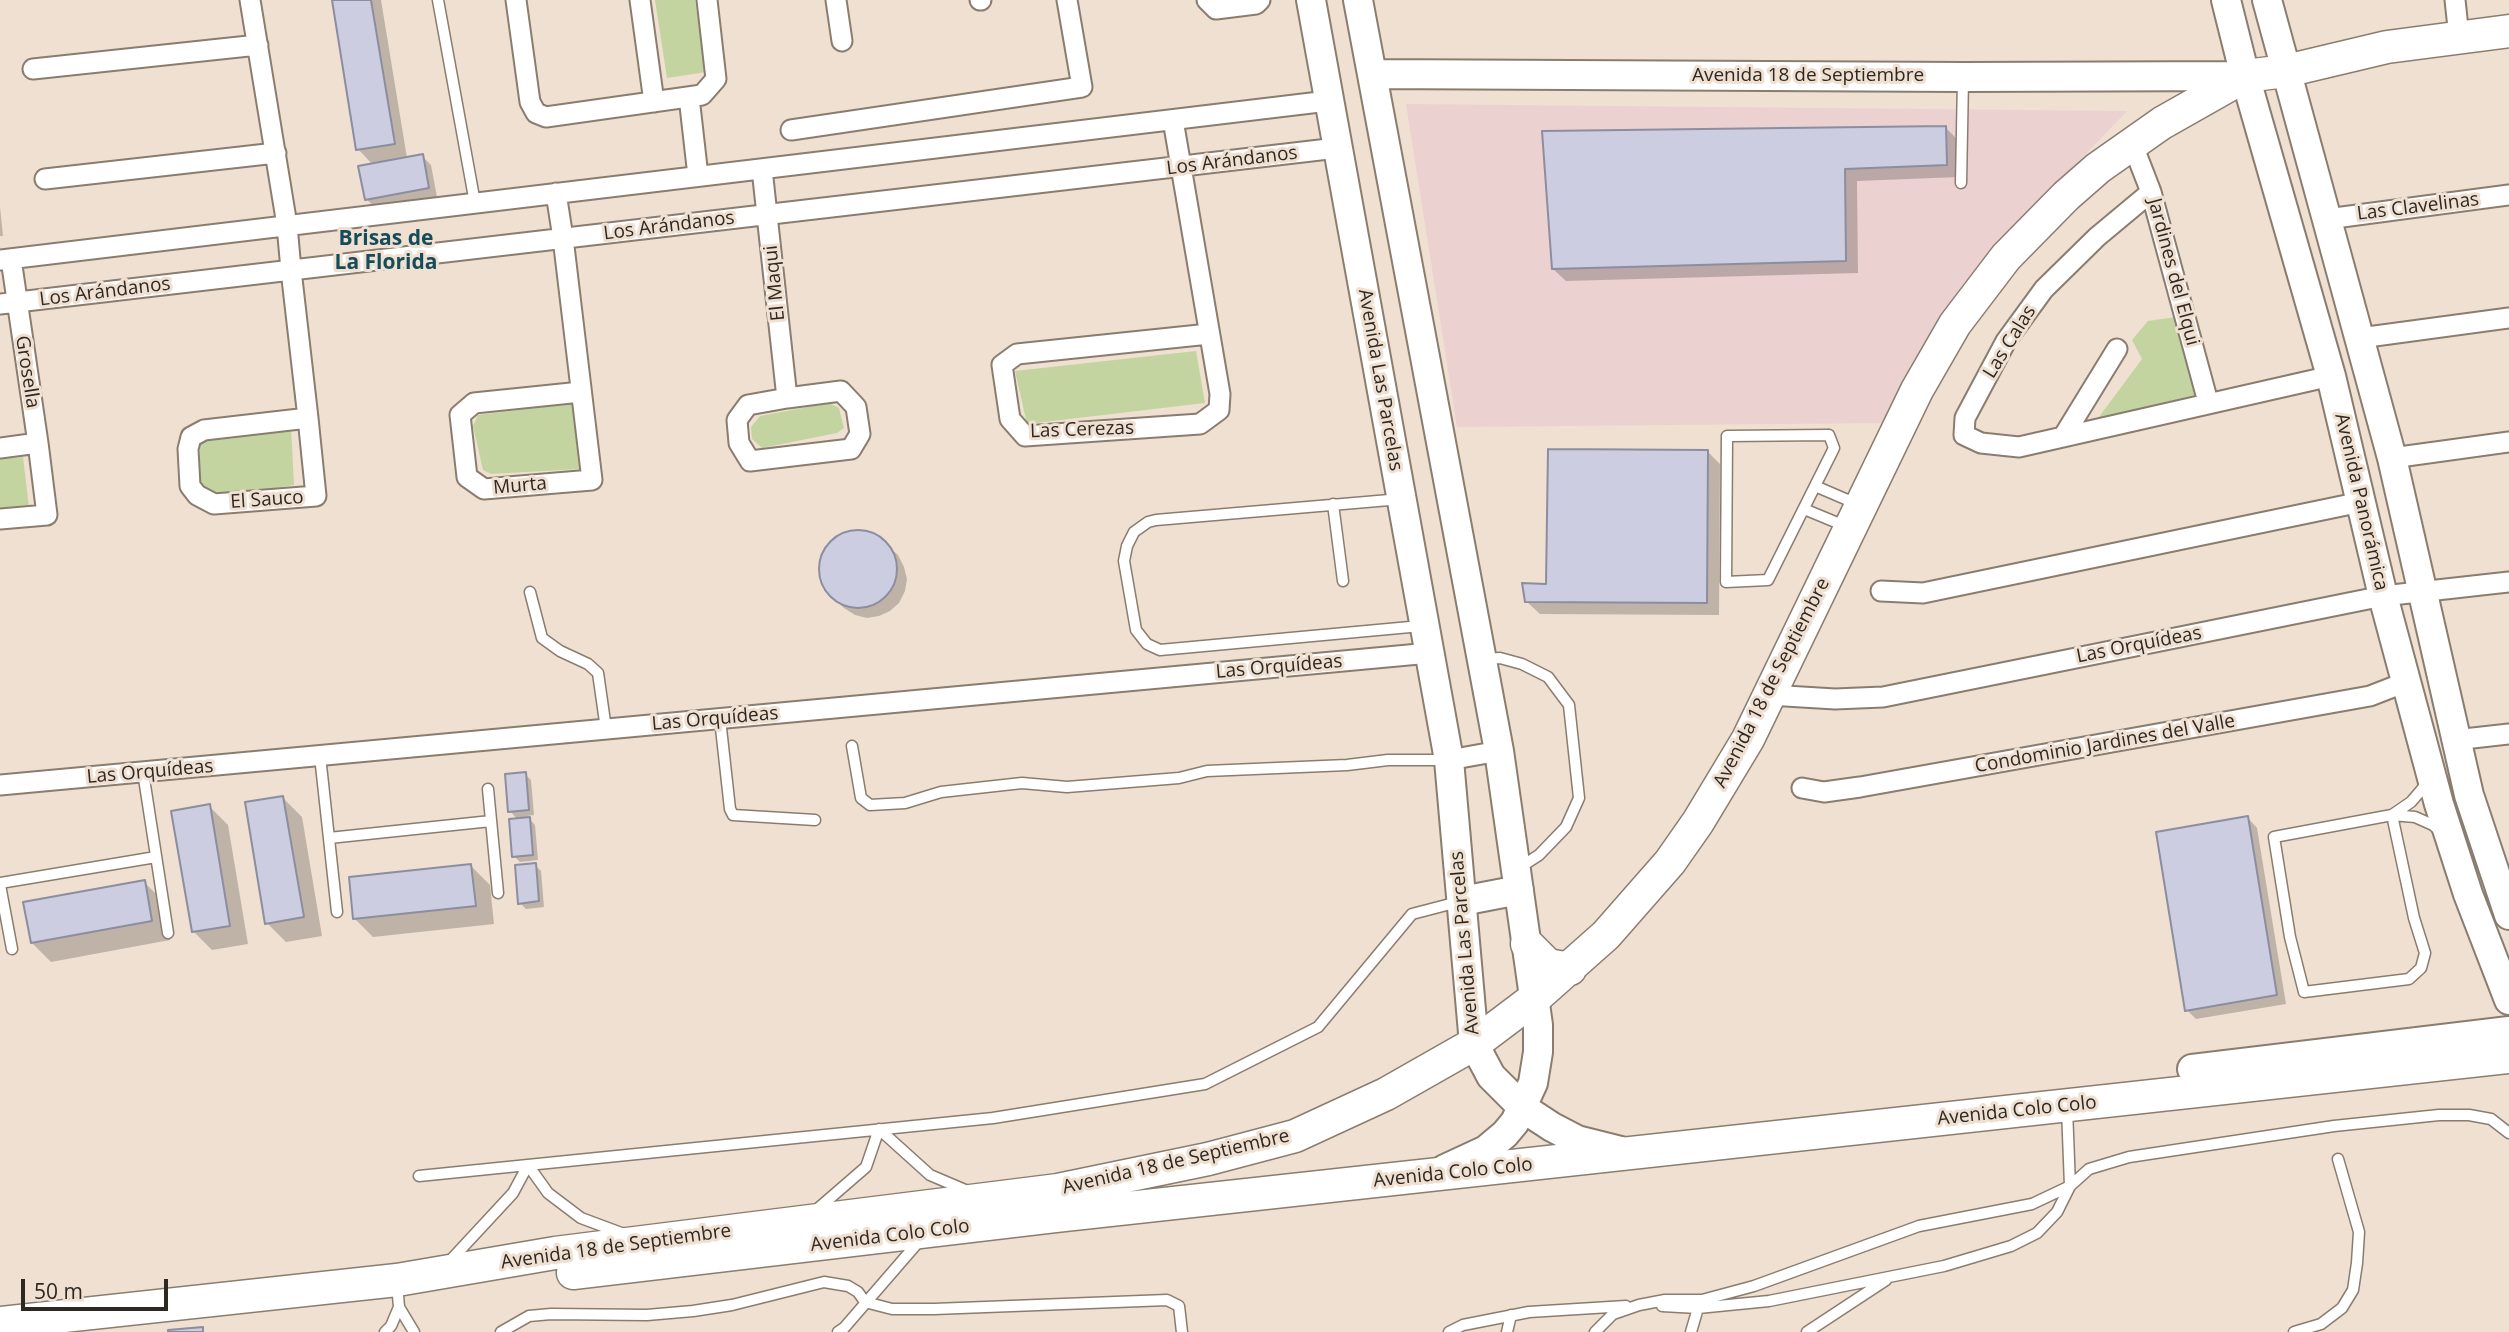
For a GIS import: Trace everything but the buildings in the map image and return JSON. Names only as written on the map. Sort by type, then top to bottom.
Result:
[{"type":"main road","name":"Avenida Las Parcelas","points":[[1311,0],[1449,760],[1474,1044],[1491,1076],[1523,1108],[1564,1134],[1598,1147],[1632,1152],[1665,1151]]},
{"type":"main road","points":[[1358,0],[1499,751],[1538,1025],[1537,1068],[1523,1108],[1505,1134],[1478,1155],[1441,1170],[1401,1179]]},
{"type":"main road","name":"Avenida Panorámica","points":[[2226,0],[2245,76],[2331,376],[2383,596],[2449,839],[2509,1000]]},
{"type":"main road","name":"Avenida Panorámica","points":[[2267,0],[2392,458],[2455,740],[2485,849],[2509,915]]},
{"type":"main road","name":"Avenida 18 de Septiembre","points":[[1372,74],[2245,76],[2286,71],[2386,47],[2509,31]]},
{"type":"main road","points":[[1328,101],[1372,74]]},
{"type":"main road","name":"Avenida 18 de Septiembre","points":[[398,1293],[439,1273],[555,1253],[1058,1190],[1130,1176],[1295,1136],[1375,1100],[1474,1044],[1570,969],[1639,900],[1698,822],[1724,781],[1769,695],[1917,390],[1955,324],[1980,289],[2035,225],[2098,169],[2162,122],[2245,76]]},
{"type":"main road","points":[[1462,901],[1518,880]]},
{"type":"main road","points":[[1527,944],[1548,965],[1570,969]]},
{"type":"main road","points":[[2192,1069],[2509,1031]]},
{"type":"main road","name":"Avenida Colo Colo","points":[[398,1293],[929,1231],[2509,1057]]},
{"type":"main road","points":[[4,1326],[398,1293]]},
{"type":"street","name":"El Sauco","points":[[250,0],[287,225],[291,270],[308,418],[316,496],[214,504],[197,495],[190,486],[188,449],[191,437],[204,430],[308,418]]},
{"type":"street","points":[[516,0],[530,103],[536,113],[546,117],[702,95],[716,79],[707,0]]},
{"type":"street","points":[[639,0],[654,102]]},
{"type":"street","points":[[836,0],[842,41]]},
{"type":"street","points":[[791,130],[1082,87],[1067,0]]},
{"type":"street","points":[[1207,0],[1216,9],[1256,4],[1260,0]]},
{"type":"street","points":[[2455,0],[2459,37]]},
{"type":"street","points":[[33,69],[258,45]]},
{"type":"street","points":[[689,97],[698,176]]},
{"type":"street","points":[[5,259],[1328,101]]},
{"type":"street","name":"Las Cerezas","points":[[1173,120],[1220,394],[1219,410],[1200,424],[1025,436],[1010,419],[1002,365],[1017,354],[1209,334]]},
{"type":"street","name":"Jardines del Elqui","points":[[2132,143],[2151,192],[2208,402]]},
{"type":"street","name":"Los Arándanos","points":[[8,303],[1337,148]]},
{"type":"street","points":[[45,179],[276,153]]},
{"type":"street","name":"El Maqui","points":[[762,169],[787,398]]},
{"type":"street","name":"Las Calas","points":[[2151,192],[2097,237],[2044,289],[2006,341],[1965,418],[1964,435],[1981,443],[2019,447],[2331,376]]},
{"type":"street","name":"Murta","points":[[556,194],[563,239],[592,481],[484,489],[467,477],[460,415],[474,403],[581,393]]},
{"type":"street","name":"Las Clavelinas","points":[[2327,219],[2509,195]]},
{"type":"street","name":"Grosella","points":[[0,519],[47,515],[38,443],[8,303],[5,259]]},
{"type":"street","points":[[2360,338],[2509,318]]},
{"type":"street","points":[[2063,437],[2118,349]]},
{"type":"street","points":[[841,391],[856,407],[860,434],[850,449],[751,461],[739,443],[737,420],[748,405],[787,398],[841,391]]},
{"type":"street","points":[[2392,458],[2509,442]]},
{"type":"street","points":[[0,448],[38,443]]},
{"type":"street","points":[[1881,591],[1923,593],[2361,502]]},
{"type":"street","name":"Las Orquídeas","points":[[1769,695],[1835,699],[1883,697],[2383,596],[2509,582]]},
{"type":"street","name":"Las Orquídeas","points":[[0,785],[1430,653]]},
{"type":"street","name":"Condominio Jardines del Valle","points":[[1802,788],[1824,792],[1860,788],[2370,696],[2406,682]]},
{"type":"street","points":[[2455,740],[2509,734]]},
{"type":"street","points":[[1449,760],[1499,751]]},
{"type":"lane","points":[[438,0],[475,203]]},
{"type":"lane","points":[[1961,183],[1964,77]]},
{"type":"lane","points":[[1829,435],[1834,448],[1815,486],[1768,580],[1726,582],[1727,436],[1829,435]]},
{"type":"lane","points":[[1815,486],[1856,517]]},
{"type":"lane","points":[[1401,499],[1164,519],[1141,527],[1126,545],[1124,561],[1136,630],[1140,638],[1153,648],[1168,651],[1424,625]]},
{"type":"lane","points":[[1333,504],[1343,581]]},
{"type":"lane","points":[[1804,509],[1856,517]]},
{"type":"lane","points":[[530,592],[542,638],[588,664],[598,673],[606,729]]},
{"type":"lane","points":[[1482,660],[1500,658],[1522,664],[1548,677],[1569,705],[1579,798],[1566,827],[1518,880]]},
{"type":"lane","points":[[720,719],[730,809],[733,815],[815,820]]},
{"type":"lane","points":[[852,746],[861,798],[870,805],[905,803],[941,792],[1022,783],[1068,787],[1179,778],[1207,771],[1348,765],[1388,760],[1449,760]]},
{"type":"lane","points":[[320,756],[337,912]]},
{"type":"lane","points":[[2392,815],[2411,802],[2423,788],[2430,769]]},
{"type":"lane","points":[[143,772],[168,933]]},
{"type":"lane","points":[[488,789],[498,893]]},
{"type":"lane","points":[[2392,815],[2411,907],[2425,953],[2421,968],[2409,979],[2304,992],[2290,937],[2274,837],[2392,815],[2415,817],[2432,825],[2449,839]]},
{"type":"lane","points":[[329,838],[491,821]]},
{"type":"lane","points":[[12,949],[0,884],[156,857]]},
{"type":"lane","points":[[419,1176],[993,1118],[1205,1084],[1318,1027],[1412,914],[1462,901]]},
{"type":"lane","points":[[1449,1332],[1463,1325],[1528,1312],[1639,1305],[1698,1308],[1769,1301],[1944,1266],[2011,1246],[2037,1233],[2057,1212],[2070,1186],[2067,1105]]},
{"type":"lane","points":[[1594,1332],[1613,1314],[1639,1305],[1665,1300],[1702,1300],[1754,1286],[1919,1226],[2032,1203],[2070,1186],[2089,1169],[2129,1157],[2334,1126],[2439,1115],[2469,1115],[2491,1119],[2509,1133]]},
{"type":"lane","points":[[879,1129],[930,1175],[986,1199]]},
{"type":"lane","points":[[803,1222],[866,1167],[879,1129]]},
{"type":"lane","points":[[2294,1332],[2321,1324],[2342,1308],[2353,1290],[2359,1232],[2338,1159]]},
{"type":"lane","points":[[528,1165],[548,1193],[581,1218],[644,1242]]},
{"type":"lane","points":[[439,1273],[513,1193],[528,1165]]},
{"type":"lane","points":[[838,1332],[929,1231]]},
{"type":"lane","points":[[1807,1332],[1892,1276]]},
{"type":"lane","points":[[501,1332],[529,1316],[648,1315],[693,1311],[824,1282],[848,1286],[858,1292],[865,1302],[892,1309],[1167,1300],[1179,1306],[1182,1332]]},
{"type":"lane","points":[[385,1332],[391,1326],[398,1293]]},
{"type":"lane","points":[[398,1293],[414,1332]]},
{"type":"lane","points":[[1691,1332],[1698,1308]]},
{"type":"lane","points":[[1507,1332],[1511,1315]]},
{"type":"shaded area","points":[[1406,104],[2127,111],[1977,268],[1936,328],[1886,423],[1457,427]]},
{"type":"green space","points":[[655,0],[695,0],[706,72],[667,78]]},
{"type":"green space","points":[[2176,317],[2196,396],[2093,425],[2142,359],[2132,340],[2148,321]]},
{"type":"green space","points":[[1196,351],[1205,403],[1027,424],[1015,371]]},
{"type":"green space","points":[[574,403],[580,469],[491,474],[483,470],[473,426],[478,415]]},
{"type":"green space","points":[[829,403],[839,408],[844,428],[837,433],[762,448],[752,439],[751,427],[760,416]]},
{"type":"green space","points":[[291,427],[294,485],[217,497],[207,492],[200,482],[200,443],[208,436]]},
{"type":"green space","points":[[23,457],[29,507],[0,509],[0,459]]},
{"type":"district","name":"Brisas de La Florida","points":[[386,251]]}]
